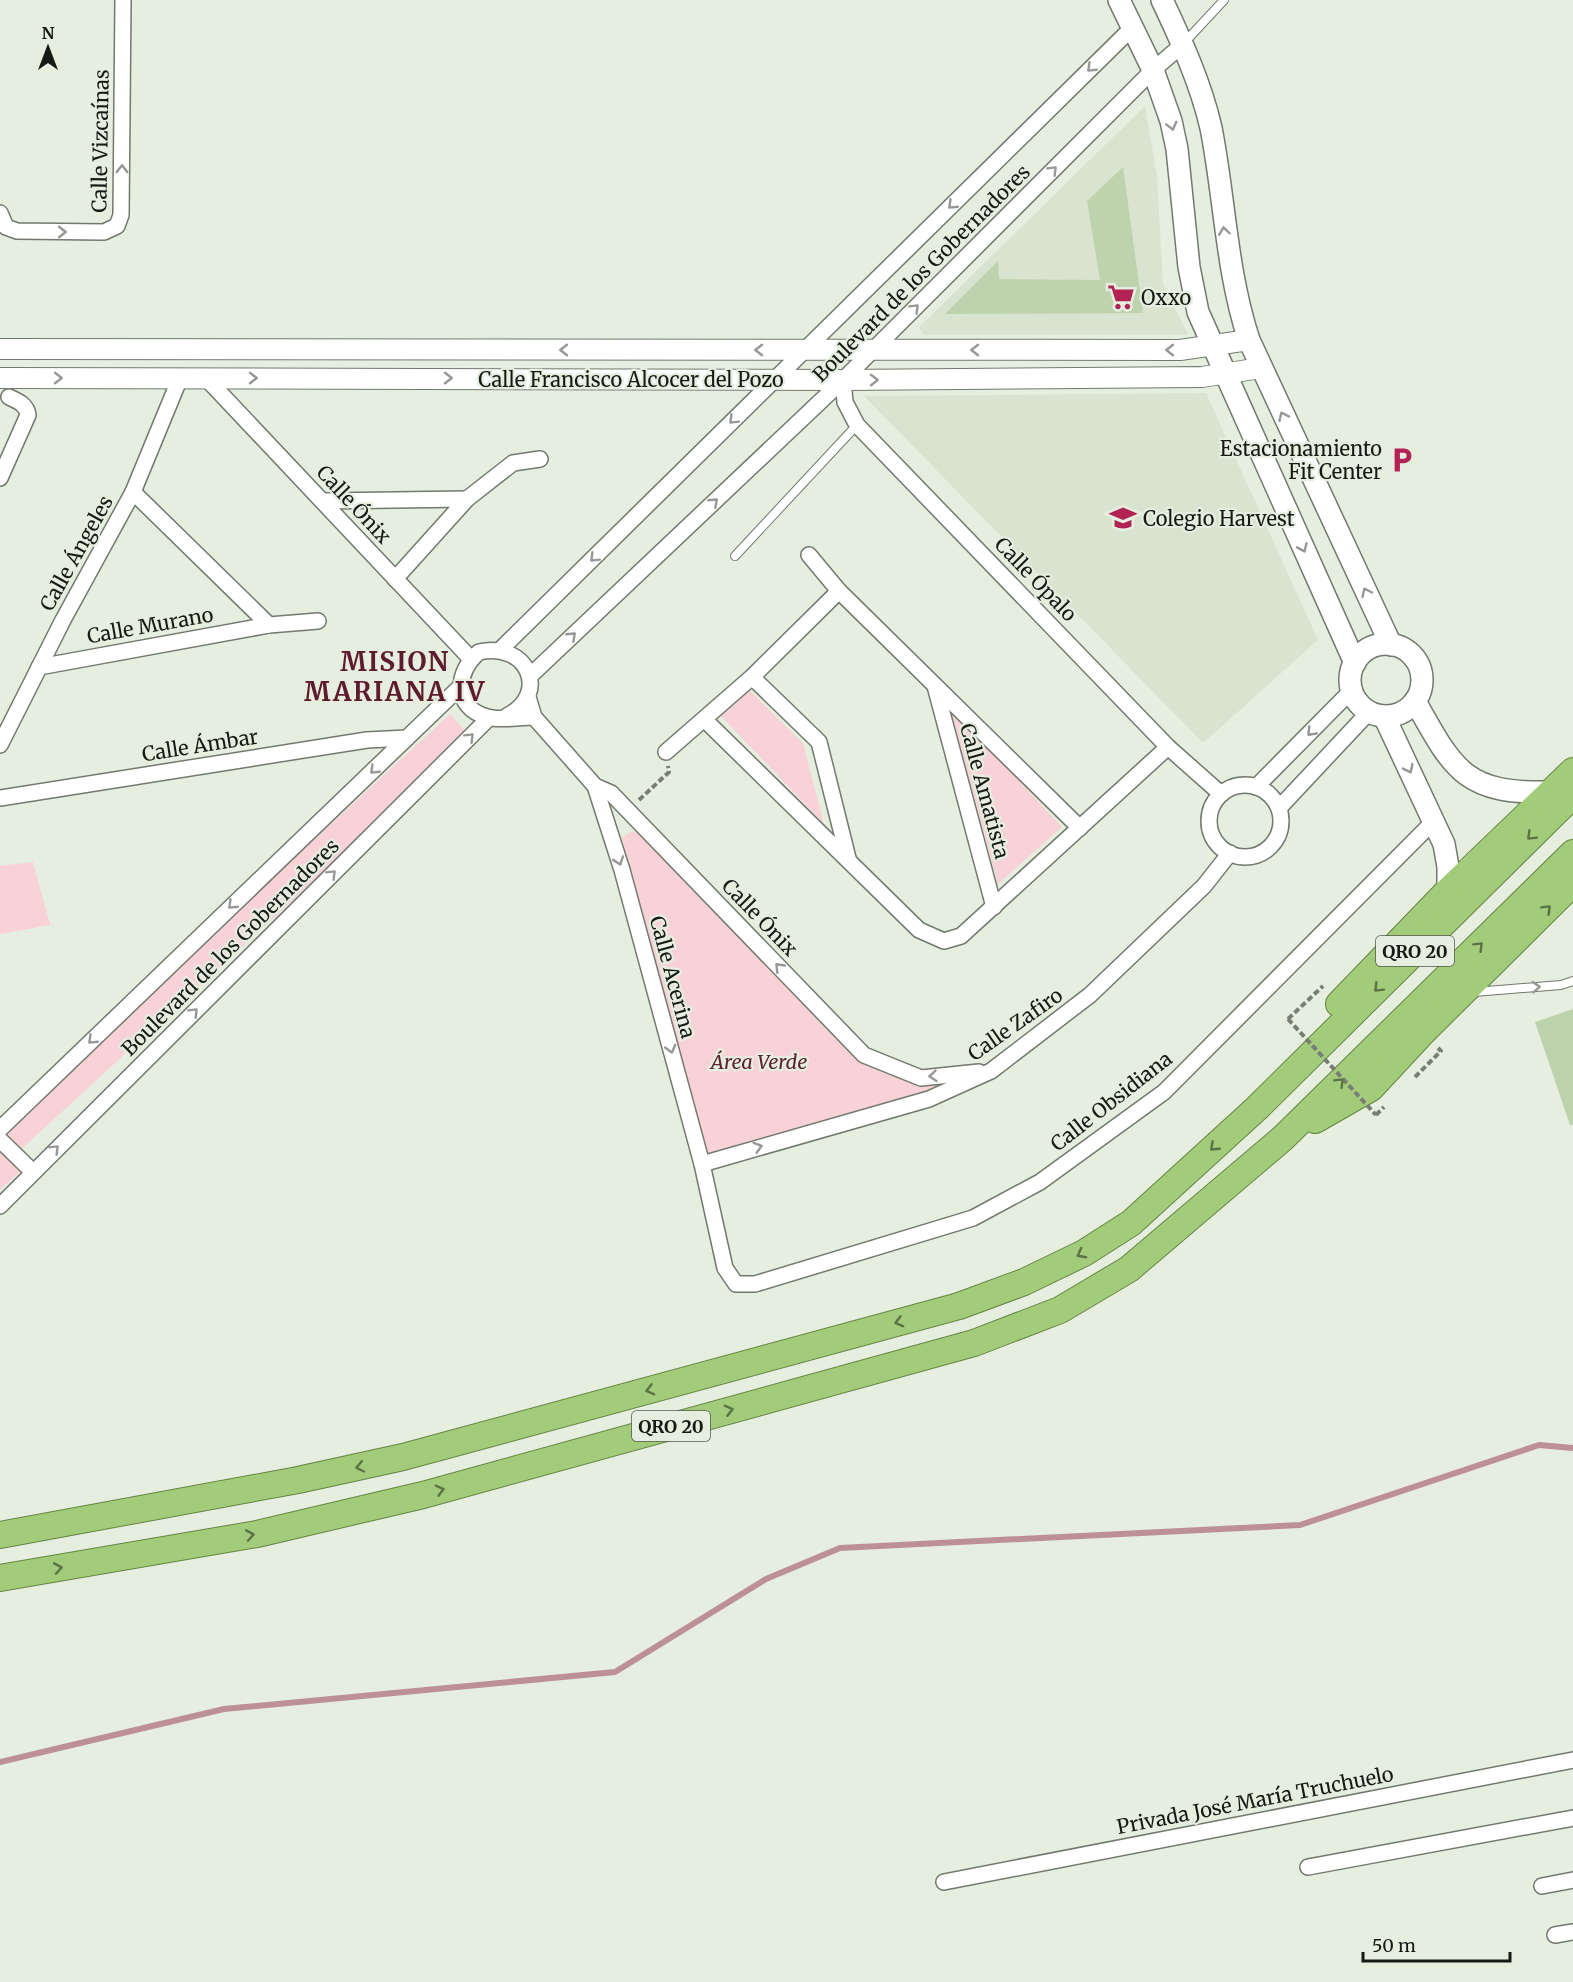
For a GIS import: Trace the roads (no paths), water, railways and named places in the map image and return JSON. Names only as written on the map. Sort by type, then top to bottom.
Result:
[{"type":"highway","points":[[1257,1108],[1334,1009],[1448,891],[1562,794],[1573,771]]},
{"type":"highway","name":"QRO 20","points":[[0,1535],[298,1480],[403,1457],[958,1306],[1024,1282],[1084,1253],[1131,1223],[1257,1108],[1562,794]]},
{"type":"highway","name":"QRO 20","points":[[0,1578],[257,1534],[412,1497],[974,1342],[1060,1310],[1129,1269],[1283,1138],[1573,853]]},
{"type":"highway","points":[[1283,1138],[1371,1088],[1573,884]]},
{"type":"main road","points":[[1119,0],[1153,70],[1171,121],[1177,149],[1189,267],[1198,312],[1224,375],[1355,663]]},
{"type":"main road","points":[[1162,0],[1182,45],[1211,128],[1229,261],[1236,300],[1248,340],[1392,645]]},
{"type":"main road","points":[[1376,714],[1402,713],[1415,701],[1421,690],[1420,666],[1408,652],[1392,645],[1370,648],[1355,663],[1351,672],[1352,690],[1355,699],[1376,714],[1434,821],[1444,844],[1448,867],[1448,891]]},
{"type":"main road","points":[[1415,701],[1442,750],[1469,778],[1503,791],[1562,794]]},
{"type":"street","name":"Calle Vizcaínas","points":[[0,213],[6,227],[17,231],[104,232],[117,226],[121,215],[123,0]]},
{"type":"street","name":"Boulevard de los Gobernadores","points":[[501,649],[1133,27]]},
{"type":"street","name":"Boulevard de los Gobernadores","points":[[530,676],[874,350],[1153,70],[1182,45]]},
{"type":"street","name":"Calle Francisco Alcocer del Pozo","points":[[0,349],[1180,350],[1248,340]]},
{"type":"street","name":"Calle Francisco Alcocer del Pozo","points":[[0,378],[843,380],[1224,375],[1261,368]]},
{"type":"street","name":"Calle Ángeles","points":[[0,745],[133,492],[180,378]]},
{"type":"street","name":"Calle Ónix","points":[[206,378],[471,659]]},
{"type":"street","name":"Calle Ópalo","points":[[843,380],[845,402],[857,425],[1168,747],[1221,794]]},
{"type":"street","points":[[0,478],[28,415],[20,402],[9,397]]},
{"type":"street","points":[[395,579],[467,499],[513,463],[540,459]]},
{"type":"street","name":"Calle Murano","points":[[133,492],[269,625]]},
{"type":"street","points":[[322,501],[467,499]]},
{"type":"street","name":"Calle Amatista","points":[[808,555],[839,591],[1080,828]]},
{"type":"street","points":[[666,752],[752,677],[839,591]]},
{"type":"street","name":"Calle Murano","points":[[39,667],[269,625],[318,621]]},
{"type":"street","points":[[507,716],[522,706],[528,697],[530,676],[519,658],[501,649],[480,652],[471,659],[461,676],[461,686],[469,706],[489,718],[534,717]]},
{"type":"street","points":[[752,677],[819,742],[848,859]]},
{"type":"street","name":"Boulevard de los Gobernadores","points":[[0,1128],[461,686]]},
{"type":"street","name":"Calle Amatista","points":[[935,686],[994,907]]},
{"type":"street","points":[[1256,787],[1352,690]]},
{"type":"street","name":"Calle Ónix","points":[[528,697],[534,717],[595,786],[611,794],[864,1055],[921,1078],[991,1071]]},
{"type":"street","points":[[1279,808],[1376,714]]},
{"type":"street","name":"Boulevard de los Gobernadores","points":[[0,1206],[489,718]]},
{"type":"street","name":"Calle Amatista","points":[[705,720],[919,930],[944,941],[961,936],[1168,747]]},
{"type":"street","name":"Calle Ámbar","points":[[0,798],[367,740],[407,738]]},
{"type":"street","points":[[1244,785],[1256,787],[1274,799],[1279,808],[1279,832],[1269,847],[1254,856],[1230,854],[1213,838],[1209,826],[1209,814],[1221,794],[1231,788],[1244,785]]},
{"type":"street","name":"Calle Acerina","points":[[595,786],[622,870],[702,1164],[725,1268],[736,1284]]},
{"type":"street","points":[[609,833],[615,823],[624,820],[639,822]]},
{"type":"street","name":"Calle Obsidiana","points":[[736,1284],[755,1284],[973,1218],[1040,1182],[1164,1092],[1434,821]]},
{"type":"street","name":"Calle Zafiro","points":[[702,1164],[929,1099],[991,1071],[1090,996],[1204,886],[1230,854]]},
{"type":"street","points":[[0,1140],[33,1172]]},
{"type":"street","name":"Privada José María Truchuelo","points":[[944,1882],[1573,1760]]},
{"type":"street","points":[[1308,1867],[1573,1818]]},
{"type":"street","points":[[1542,1887],[1573,1880]]},
{"type":"street","points":[[1555,1935],[1573,1932]]},
{"type":"lane","points":[[1182,45],[1224,0]]},
{"type":"lane","points":[[735,556],[857,425]]},
{"type":"lane","points":[[1452,1004],[1483,990],[1561,986],[1573,981]]},
{"type":"waterway","points":[[0,1762],[224,1709],[615,1672],[766,1579],[840,1548],[1300,1525],[1539,1445],[1573,1448]]},
{"type":"place","name":"Oxxo","points":[[1121,297]]},
{"type":"place","name":"Estacionamiento Fit Center","points":[[1402,460]]},
{"type":"place","name":"Colegio Harvest","points":[[1123,518]]},
{"type":"district","name":"MISION MARIANA IV","points":[[395,676]]},
{"type":"park label","name":"Área Verde","points":[[759,1061]]}]
